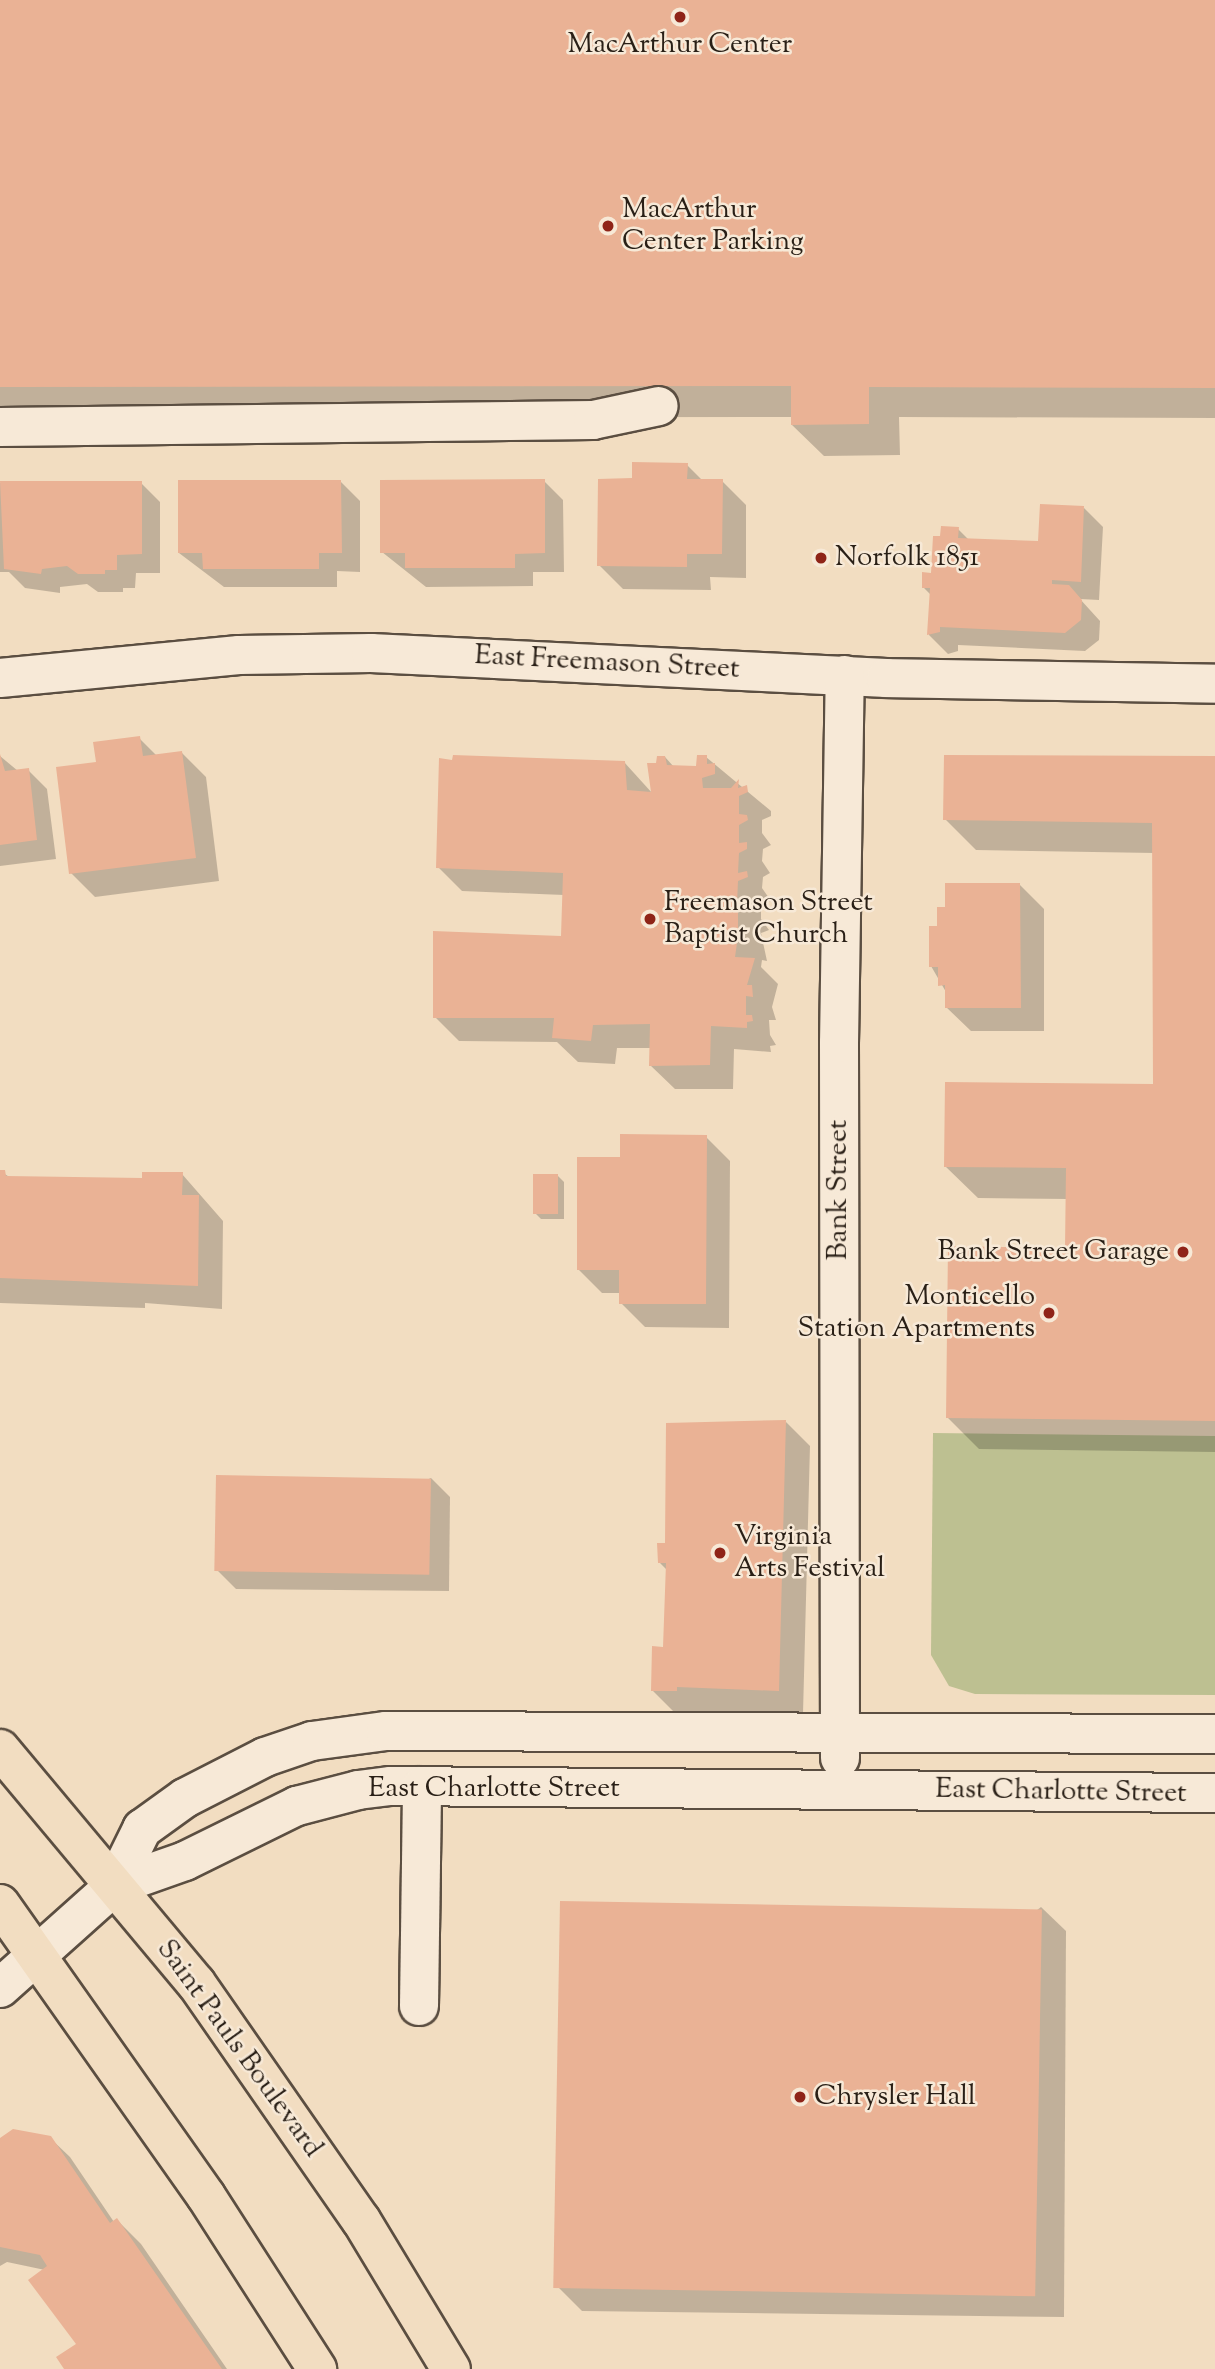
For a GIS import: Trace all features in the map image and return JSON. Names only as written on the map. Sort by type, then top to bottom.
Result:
[{"type":"main road","name":"Saint Pauls Boulevard","points":[[0,1749],[196,1983],[310,2144],[451,2369]]},
{"type":"main road","points":[[0,1904],[39,1954],[206,2196],[317,2369]]},
{"type":"street","points":[[0,426],[593,420],[659,406]]},
{"type":"street","name":"East Freemason Street","points":[[0,678],[239,654],[371,653],[845,675],[1215,684]]},
{"type":"street","name":"Bank Street","points":[[840,1790],[839,1042],[845,675]]},
{"type":"street","name":"East Charlotte Street","points":[[114,1886],[142,1829],[163,1813],[265,1757],[312,1741],[386,1731],[1215,1734]]},
{"type":"street","points":[[419,2006],[422,1786]]},
{"type":"street","name":"East Charlotte Street","points":[[114,1886],[185,1861],[268,1817],[326,1796],[422,1786],[1215,1793]]},
{"type":"street","points":[[0,1988],[114,1886]]},
{"type":"green space","points":[[933,1433],[1215,1436],[1215,1695],[975,1694],[949,1686],[931,1655]]},
{"type":"building","name":"MacArthur Center Parking","points":[[0,0],[1215,0],[1215,388],[869,387],[869,424],[791,425],[791,386],[0,387]]},
{"type":"building","points":[[632,462],[688,463],[687,479],[723,479],[722,554],[687,554],[687,567],[597,566],[598,479],[632,478]]},
{"type":"building","points":[[545,479],[545,553],[515,554],[515,568],[405,568],[405,553],[380,553],[380,480]]},
{"type":"building","points":[[178,480],[341,480],[342,553],[319,553],[319,569],[203,569],[202,553],[178,553]]},
{"type":"building","points":[[0,481],[142,481],[142,554],[117,555],[117,570],[105,570],[105,574],[78,574],[67,566],[42,569],[41,574],[4,569]]},
{"type":"building","points":[[1040,504],[1084,506],[1081,582],[1052,580],[1052,584],[1069,585],[1082,600],[1081,620],[1065,633],[940,627],[940,632],[927,635],[930,588],[922,588],[922,572],[931,573],[933,536],[940,536],[941,526],[959,527],[958,538],[1038,541]]},
{"type":"building","points":[[140,736],[143,756],[182,751],[196,858],[69,874],[56,767],[96,762],[93,742]]},
{"type":"building","points":[[0,754],[5,771],[29,768],[37,840],[0,845]]},
{"type":"building","name":"Freemason Street Baptist Church","points":[[453,755],[625,761],[627,790],[651,792],[647,763],[656,763],[657,756],[665,756],[667,765],[696,766],[697,755],[707,755],[707,764],[715,763],[715,774],[702,778],[703,788],[731,788],[739,779],[738,788],[747,785],[748,792],[739,796],[739,814],[747,815],[748,820],[739,825],[739,843],[747,842],[747,849],[739,853],[738,873],[747,871],[748,877],[738,881],[737,904],[744,901],[746,905],[738,909],[738,930],[743,930],[743,938],[738,936],[735,957],[755,958],[747,985],[752,985],[753,997],[746,996],[746,1015],[752,1015],[753,1021],[747,1022],[747,1028],[711,1026],[710,1065],[649,1066],[650,1024],[593,1025],[591,1041],[552,1038],[554,1018],[433,1018],[433,931],[561,936],[563,873],[436,868],[439,758],[452,760]]},
{"type":"building","points":[[944,755],[1215,756],[1215,1421],[946,1418],[948,1246],[1065,1248],[1066,1168],[944,1167],[945,1082],[1153,1084],[1152,823],[943,820]]},
{"type":"building","points":[[945,883],[1020,883],[1021,1008],[945,1008],[945,985],[938,986],[938,967],[929,967],[929,926],[937,926],[937,907],[945,907]]},
{"type":"building","points":[[620,1134],[707,1135],[706,1304],[619,1304],[619,1270],[577,1270],[577,1157],[620,1157]]},
{"type":"building","points":[[0,1170],[5,1170],[6,1176],[142,1178],[142,1172],[183,1172],[182,1195],[199,1195],[198,1286],[0,1278]]},
{"type":"building","points":[[533,1174],[558,1174],[558,1214],[533,1214]]},
{"type":"building","name":"Virginia Arts Festival","points":[[786,1420],[779,1691],[677,1687],[677,1691],[651,1691],[652,1646],[663,1647],[666,1563],[658,1563],[657,1543],[665,1543],[666,1423]]},
{"type":"building","points":[[216,1475],[431,1479],[429,1575],[214,1571]]},
{"type":"building","name":"Chrysler Hall","points":[[560,1901],[1042,1909],[1035,2296],[553,2288]]},
{"type":"building","points":[[13,2129],[51,2136],[110,2223],[117,2218],[222,2369],[64,2369],[56,2357],[76,2344],[28,2280],[47,2266],[40,2255],[0,2247],[0,2138]]},
{"type":"place","name":"MacArthur Center","points":[[680,17]]},
{"type":"place","name":"MacArthur Center Parking","points":[[608,226]]},
{"type":"place","name":"Norfolk 1851","points":[[821,558]]},
{"type":"place","name":"Freemason Street Baptist Church","points":[[650,919]]},
{"type":"place","name":"Bank Street Garage","points":[[1183,1252]]},
{"type":"place","name":"Monticello Station Apartments","points":[[1049,1313]]},
{"type":"place","name":"Virginia Arts Festival","points":[[720,1553]]},
{"type":"place","name":"Chrysler Hall","points":[[800,2097]]}]
